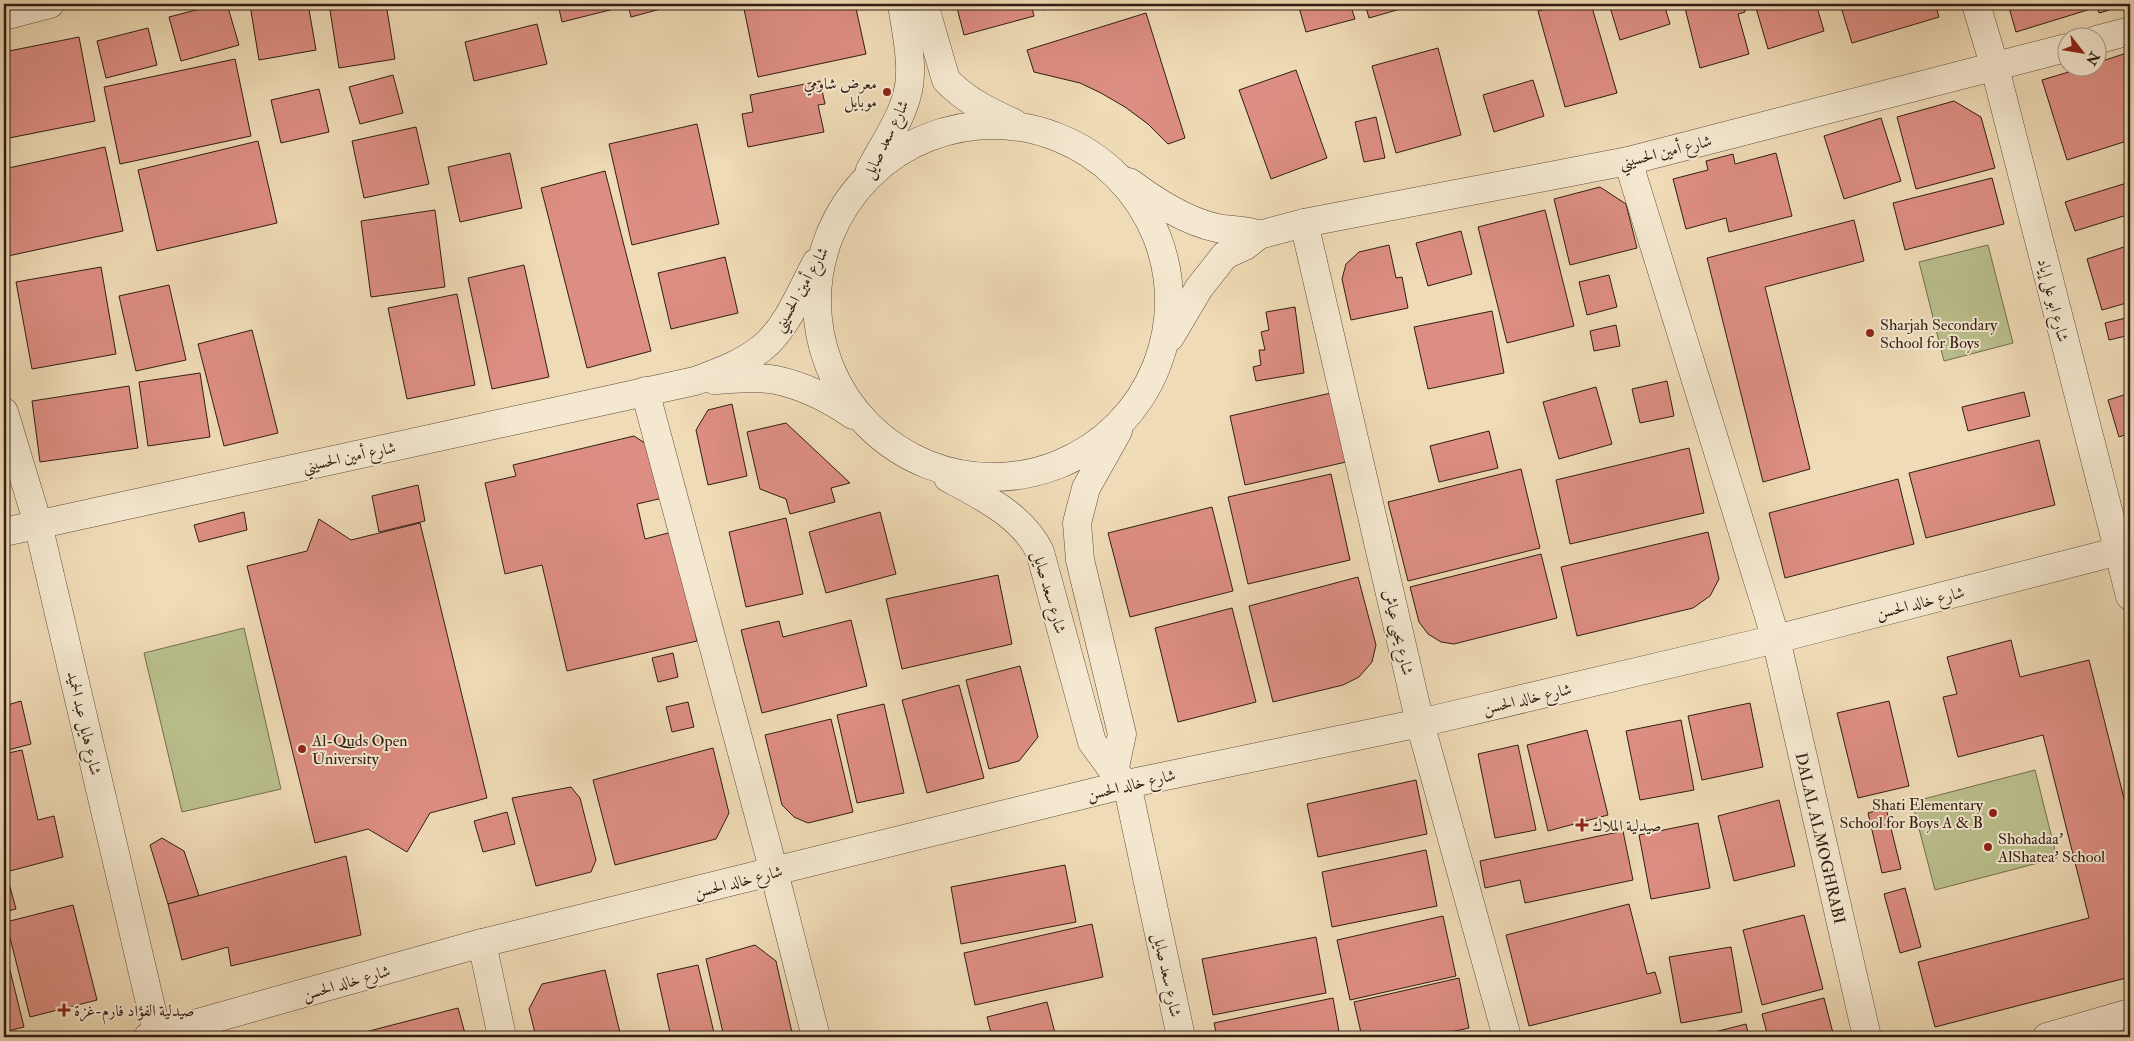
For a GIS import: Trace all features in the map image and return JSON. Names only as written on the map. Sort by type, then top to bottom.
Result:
[{"type":"street","points":[[4,16],[50,4]]},
{"type":"street","name":"شارع سعد صايل","points":[[862,184],[903,107],[908,89],[910,74],[902,4]]},
{"type":"street","points":[[924,4],[946,80],[955,89],[988,112],[1027,128],[1050,134],[1077,146],[1102,162],[1124,183],[1141,206],[1164,251],[1168,306],[1166,329],[1153,372],[1143,392],[1131,410],[1099,442],[1057,465],[1036,472],[1006,477],[978,477],[950,472],[922,463],[896,448],[866,423],[852,408],[837,384],[826,359],[820,334],[818,285],[821,262],[837,220],[862,184],[896,154],[940,133],[966,127],[993,125],[1027,128]]},
{"type":"street","name":"شارع ابو على إياد","points":[[1976,4],[1995,68],[2130,596]]},
{"type":"street","points":[[2106,37],[2130,31]]},
{"type":"street","name":"شارع أمين الحسيني","points":[[1153,372],[1176,324],[1211,270],[1225,255],[1245,246],[1259,235],[1304,223],[1628,161],[2056,51]]},
{"type":"street","name":"DALAL ALMOGHRABI","points":[[1628,161],[1776,639],[1867,1037]]},
{"type":"street","name":"شارع أمين الحسيني","points":[[1102,162],[1139,189],[1180,214],[1199,223],[1220,228],[1248,230],[1259,235]]},
{"type":"street","name":"شارع يحيى عياش","points":[[1304,223],[1420,723],[1506,1037]]},
{"type":"street","name":"شارع أمين الحسيني","points":[[4,532],[695,380],[729,368],[762,348],[781,326],[828,241]]},
{"type":"street","name":"شارع أمين الحسيني","points":[[695,380],[753,378],[776,380],[812,391],[837,404],[866,423]]},
{"type":"street","points":[[645,391],[774,872],[816,1037]]},
{"type":"street","name":"شارع سعد صايل","points":[[1131,410],[1086,488],[1077,523],[1080,560],[1122,734],[1120,778],[1181,1037]]},
{"type":"street","name":"شارع هايل عبد الحميد","points":[[4,412],[38,524],[155,1037]]},
{"type":"street","name":"شارع سعد صايل","points":[[922,463],[1002,509],[1036,543],[1092,742],[1120,778]]},
{"type":"street","name":"شارع خالد الحسن","points":[[155,1037],[482,943],[774,872],[1120,778],[1420,723],[1776,639],[2119,551]]},
{"type":"street","points":[[482,943],[502,1037]]},
{"type":"street","points":[[2047,1037],[2130,1013]]},
{"type":"green space","points":[[1988,245],[2013,343],[1944,361],[1919,262]]},
{"type":"green space","points":[[244,628],[281,789],[182,812],[144,653]]},
{"type":"green space","points":[[2035,770],[2057,858],[1935,890],[1912,802]]},
{"type":"building","points":[[219,4],[227,4],[239,45],[181,61],[169,17]]},
{"type":"building","points":[[308,4],[316,50],[259,60],[250,5]]},
{"type":"building","points":[[368,4],[386,4],[395,59],[339,68],[330,10]]},
{"type":"building","points":[[558,4],[612,4],[614,9],[562,22]]},
{"type":"building","points":[[628,4],[679,4],[631,17]]},
{"type":"building","points":[[743,4],[855,4],[866,54],[758,77]]},
{"type":"building","points":[[956,4],[1031,4],[1034,16],[964,35]]},
{"type":"building","points":[[1041,4],[1065,4],[1043,10]]},
{"type":"building","points":[[1298,4],[1350,4],[1355,19],[1306,32]]},
{"type":"building","points":[[1365,4],[1418,4],[1369,18]]},
{"type":"building","points":[[1562,4],[1591,4],[1617,93],[1565,107],[1538,11]]},
{"type":"building","points":[[1609,4],[1664,4],[1670,24],[1620,40]]},
{"type":"building","points":[[1684,4],[1743,4],[1745,12],[1738,14],[1749,54],[1700,68]]},
{"type":"building","points":[[1770,4],[1816,4],[1824,31],[1768,49],[1756,8]]},
{"type":"building","points":[[1840,4],[1935,4],[1939,17],[1852,43]]},
{"type":"building","points":[[2008,4],[2093,4],[2094,8],[2016,32]]},
{"type":"building","points":[[2096,4],[2130,4],[2099,13]]},
{"type":"building","points":[[1146,13],[1185,138],[1168,144],[1148,124],[1125,107],[1101,93],[1080,83],[1034,72],[1027,50]]},
{"type":"building","points":[[537,24],[547,64],[474,81],[465,42]]},
{"type":"building","points":[[148,28],[157,65],[106,78],[97,41]]},
{"type":"building","points":[[79,37],[95,121],[4,139],[4,52]]},
{"type":"building","points":[[1438,48],[1461,135],[1396,153],[1372,66]]},
{"type":"building","points":[[2130,52],[2130,140],[2067,160],[2042,80],[2056,76],[2056,78],[2106,78],[2106,60]]},
{"type":"building","points":[[235,59],[251,136],[120,164],[104,87]]},
{"type":"building","points":[[1296,70],[1327,158],[1271,179],[1239,90]]},
{"type":"building","points":[[393,75],[403,113],[360,124],[349,87]]},
{"type":"building","points":[[1533,80],[1544,116],[1494,132],[1483,95]]},
{"type":"building","points":[[820,81],[825,104],[818,105],[824,132],[748,147],[742,114],[753,112],[750,95]]},
{"type":"building","points":[[319,89],[329,132],[281,143],[271,100]]},
{"type":"building","points":[[1954,101],[1981,117],[1995,168],[1916,189],[1897,117]]},
{"type":"building","points":[[1376,117],[1385,158],[1364,162],[1355,122]]},
{"type":"building","points":[[1881,118],[1901,181],[1844,199],[1824,136]]},
{"type":"building","points":[[697,124],[719,224],[632,245],[609,144]]},
{"type":"building","points":[[416,127],[429,184],[364,198],[352,141]]},
{"type":"building","points":[[258,141],[277,223],[157,251],[138,170]]},
{"type":"building","points":[[105,147],[123,231],[8,256],[4,238],[4,169]]},
{"type":"building","points":[[510,153],[522,208],[460,222],[448,167]]},
{"type":"building","points":[[1776,153],[1792,216],[1729,232],[1726,218],[1686,229],[1673,179],[1708,170],[1706,161],[1733,154],[1735,164]]},
{"type":"building","points":[[605,171],[651,351],[587,368],[541,188]]},
{"type":"building","points":[[1992,178],[2004,224],[1905,250],[1893,203]]},
{"type":"building","points":[[2130,182],[2130,214],[2075,231],[2065,202]]},
{"type":"building","points":[[1600,187],[1626,204],[1637,248],[1570,265],[1554,199]]},
{"type":"building","points":[[435,210],[445,287],[371,297],[361,221]]},
{"type":"building","points":[[1545,210],[1574,326],[1507,343],[1478,227]]},
{"type":"building","points":[[1854,220],[1864,261],[1765,287],[1810,469],[1763,482],[1707,258]]},
{"type":"building","points":[[1461,231],[1472,274],[1428,286],[1416,243]]},
{"type":"building","points":[[1389,245],[1396,278],[1402,277],[1408,308],[1351,320],[1342,279],[1346,264],[1359,252]]},
{"type":"building","points":[[2130,245],[2130,302],[2102,310],[2087,259]]},
{"type":"building","points":[[725,257],[738,313],[671,329],[658,273]]},
{"type":"building","points":[[524,265],[549,377],[492,389],[468,278]]},
{"type":"building","points":[[101,267],[116,354],[32,369],[16,282]]},
{"type":"building","points":[[1609,275],[1617,307],[1587,315],[1579,282]]},
{"type":"building","points":[[169,285],[186,360],[136,371],[119,296]]},
{"type":"building","points":[[457,294],[475,385],[407,399],[388,308]]},
{"type":"building","points":[[1295,307],[1304,373],[1256,381],[1253,367],[1261,365],[1259,350],[1265,350],[1261,332],[1269,330],[1266,312]]},
{"type":"building","points":[[1492,311],[1504,373],[1428,389],[1414,327]]},
{"type":"building","points":[[2130,317],[2130,335],[2109,340],[2105,323]]},
{"type":"building","points":[[1616,325],[1620,346],[1594,351],[1590,331]]},
{"type":"building","points":[[252,330],[278,433],[224,446],[198,344]]},
{"type":"building","points":[[200,373],[210,437],[148,446],[139,382]]},
{"type":"building","points":[[1667,381],[1674,416],[1640,423],[1632,389]]},
{"type":"building","points":[[129,386],[138,448],[40,462],[32,401]]},
{"type":"building","points":[[1596,387],[1612,444],[1559,459],[1543,402]]},
{"type":"building","points":[[2024,392],[2030,416],[1968,431],[1962,407]]},
{"type":"building","points":[[1331,393],[1346,462],[1245,485],[1230,416]]},
{"type":"building","points":[[2130,393],[2130,433],[2119,437],[2108,400]]},
{"type":"building","points":[[732,404],[747,476],[708,485],[696,430],[708,410]]},
{"type":"building","points":[[786,423],[850,483],[831,488],[835,502],[790,514],[786,499],[760,489],[747,432]]},
{"type":"building","points":[[1489,431],[1498,468],[1439,482],[1430,446]]},
{"type":"building","points":[[634,436],[651,447],[663,498],[637,504],[645,539],[672,532],[697,641],[567,671],[542,565],[505,574],[485,483],[516,476],[513,465]]},
{"type":"building","points":[[2039,440],[2055,505],[1926,538],[1909,473]]},
{"type":"building","points":[[1689,448],[1704,513],[1570,544],[1556,480]]},
{"type":"building","points":[[1521,469],[1540,548],[1408,581],[1388,502]]},
{"type":"building","points":[[1331,474],[1350,560],[1248,584],[1228,497]]},
{"type":"building","points":[[1898,479],[1914,544],[1785,578],[1769,513]]},
{"type":"building","points":[[418,485],[425,521],[379,532],[372,496]]},
{"type":"building","points":[[1212,507],[1233,591],[1130,617],[1108,533]]},
{"type":"building","points":[[244,512],[247,530],[199,542],[194,525]]},
{"type":"building","points":[[880,512],[896,574],[826,593],[809,532]]},
{"type":"building","points":[[786,518],[803,594],[746,607],[729,532]]},
{"type":"building","points":[[319,519],[351,540],[420,523],[487,798],[430,813],[407,852],[368,829],[315,843],[247,566],[307,551]]},
{"type":"building","points":[[1708,532],[1719,579],[1710,596],[1693,608],[1577,636],[1561,567]]},
{"type":"building","points":[[1541,554],[1557,618],[1454,644],[1441,642],[1428,634],[1419,622],[1410,587]]},
{"type":"building","points":[[998,575],[1012,644],[902,669],[886,599]]},
{"type":"building","points":[[1358,577],[1376,645],[1372,662],[1359,677],[1343,685],[1273,702],[1249,606]]},
{"type":"building","points":[[1232,608],[1256,702],[1178,722],[1155,628]]},
{"type":"building","points":[[851,620],[867,686],[762,713],[741,630],[779,621],[783,637]]},
{"type":"building","points":[[2011,640],[2020,677],[2089,660],[2130,822],[2130,977],[1935,1027],[1918,962],[2089,918],[2043,735],[1958,757],[1943,697],[1957,694],[1947,657]]},
{"type":"building","points":[[673,653],[678,677],[658,682],[652,658]]},
{"type":"building","points":[[1020,666],[1038,737],[1019,761],[989,769],[966,680]]},
{"type":"building","points":[[4,678],[9,700],[4,702]]},
{"type":"building","points":[[959,685],[984,778],[927,793],[902,700]]},
{"type":"building","points":[[21,701],[31,744],[4,751],[4,706]]},
{"type":"building","points":[[1889,701],[1909,786],[1858,798],[1837,713]]},
{"type":"building","points":[[688,702],[694,727],[672,732],[666,707]]},
{"type":"building","points":[[1750,703],[1763,767],[1702,780],[1688,716]]},
{"type":"building","points":[[884,704],[904,793],[857,803],[837,715]]},
{"type":"building","points":[[831,719],[853,812],[808,823],[794,817],[782,805],[765,735]]},
{"type":"building","points":[[1681,720],[1694,790],[1640,800],[1626,731]]},
{"type":"building","points":[[1587,730],[1608,815],[1548,831],[1527,745]]},
{"type":"building","points":[[1518,745],[1536,830],[1495,838],[1478,754]]},
{"type":"building","points":[[713,748],[729,813],[716,839],[615,865],[593,780]]},
{"type":"building","points":[[22,750],[38,820],[54,816],[63,857],[6,872],[16,909],[4,912],[4,754]]},
{"type":"building","points":[[1416,780],[1427,834],[1318,857],[1307,804]]},
{"type":"building","points":[[571,787],[580,798],[596,860],[591,872],[536,886],[512,798]]},
{"type":"building","points":[[1779,800],[1795,866],[1734,881],[1718,816]]},
{"type":"building","points":[[1886,808],[1901,869],[1882,873],[1868,813]]},
{"type":"building","points":[[507,812],[515,844],[483,852],[474,821]]},
{"type":"building","points":[[1698,823],[1710,888],[1651,899],[1639,835]]},
{"type":"building","points":[[1623,831],[1633,880],[1525,903],[1520,880],[1485,888],[1480,861]]},
{"type":"building","points":[[162,838],[184,851],[199,896],[168,904],[150,845]]},
{"type":"building","points":[[1426,850],[1437,906],[1332,927],[1322,872]]},
{"type":"building","points":[[346,856],[361,935],[231,966],[228,947],[182,960],[168,904]]},
{"type":"building","points":[[1065,865],[1076,922],[961,944],[951,887]]},
{"type":"building","points":[[1905,888],[1921,947],[1900,953],[1884,894]]},
{"type":"building","points":[[1629,904],[1647,974],[1655,972],[1661,993],[1529,1026],[1506,935]]},
{"type":"building","points":[[73,905],[97,1000],[30,1017],[6,922]]},
{"type":"building","points":[[1804,915],[1823,989],[1762,1005],[1743,930]]},
{"type":"building","points":[[1443,916],[1456,976],[1350,1000],[1337,940]]},
{"type":"building","points":[[1092,924],[1103,977],[975,1005],[964,953]]},
{"type":"building","points":[[1316,937],[1326,993],[1213,1015],[1202,959]]},
{"type":"building","points":[[755,945],[776,961],[793,1037],[724,1037],[706,959]]},
{"type":"building","points":[[4,946],[24,1027],[4,1032]]},
{"type":"building","points":[[1731,947],[1742,1012],[1681,1023],[1669,957]]},
{"type":"building","points":[[698,965],[715,1037],[671,1037],[657,974]]},
{"type":"building","points":[[605,970],[621,1037],[536,1037],[529,1009],[542,984]]},
{"type":"building","points":[[1459,978],[1469,1028],[1428,1037],[1362,1037],[1354,1002]]},
{"type":"building","points":[[1333,998],[1340,1037],[1217,1037],[1214,1023]]},
{"type":"building","points":[[1824,998],[1834,1037],[1768,1037],[1762,1014]]},
{"type":"building","points":[[1047,1002],[1056,1037],[992,1037],[987,1017]]},
{"type":"building","points":[[458,1008],[466,1037],[346,1037]]},
{"type":"building","points":[[1746,1024],[1749,1037],[1695,1037]]},
{"type":"building","points":[[1110,1033],[1111,1037],[1092,1037]]},
{"type":"building","points":[[1483,1034],[1484,1037],[1467,1037]]},
{"type":"place","name":"معرض شاومي موبايل","points":[[887,92]]},
{"type":"place","name":"Sharjah Secondary School for Boys","points":[[1870,333]]},
{"type":"place","name":"Al-Quds Open University","points":[[302,749]]},
{"type":"place","name":"Shati Elementary School for Boys A & B","points":[[1993,813]]},
{"type":"place","name":"صيدلية الملاك","points":[[1582,825]]},
{"type":"place","name":"Shohadaa' AlShatea' School","points":[[1988,847]]},
{"type":"place","name":"صيدلية الفؤاد فارم-غزة","points":[[64,1010]]}]
